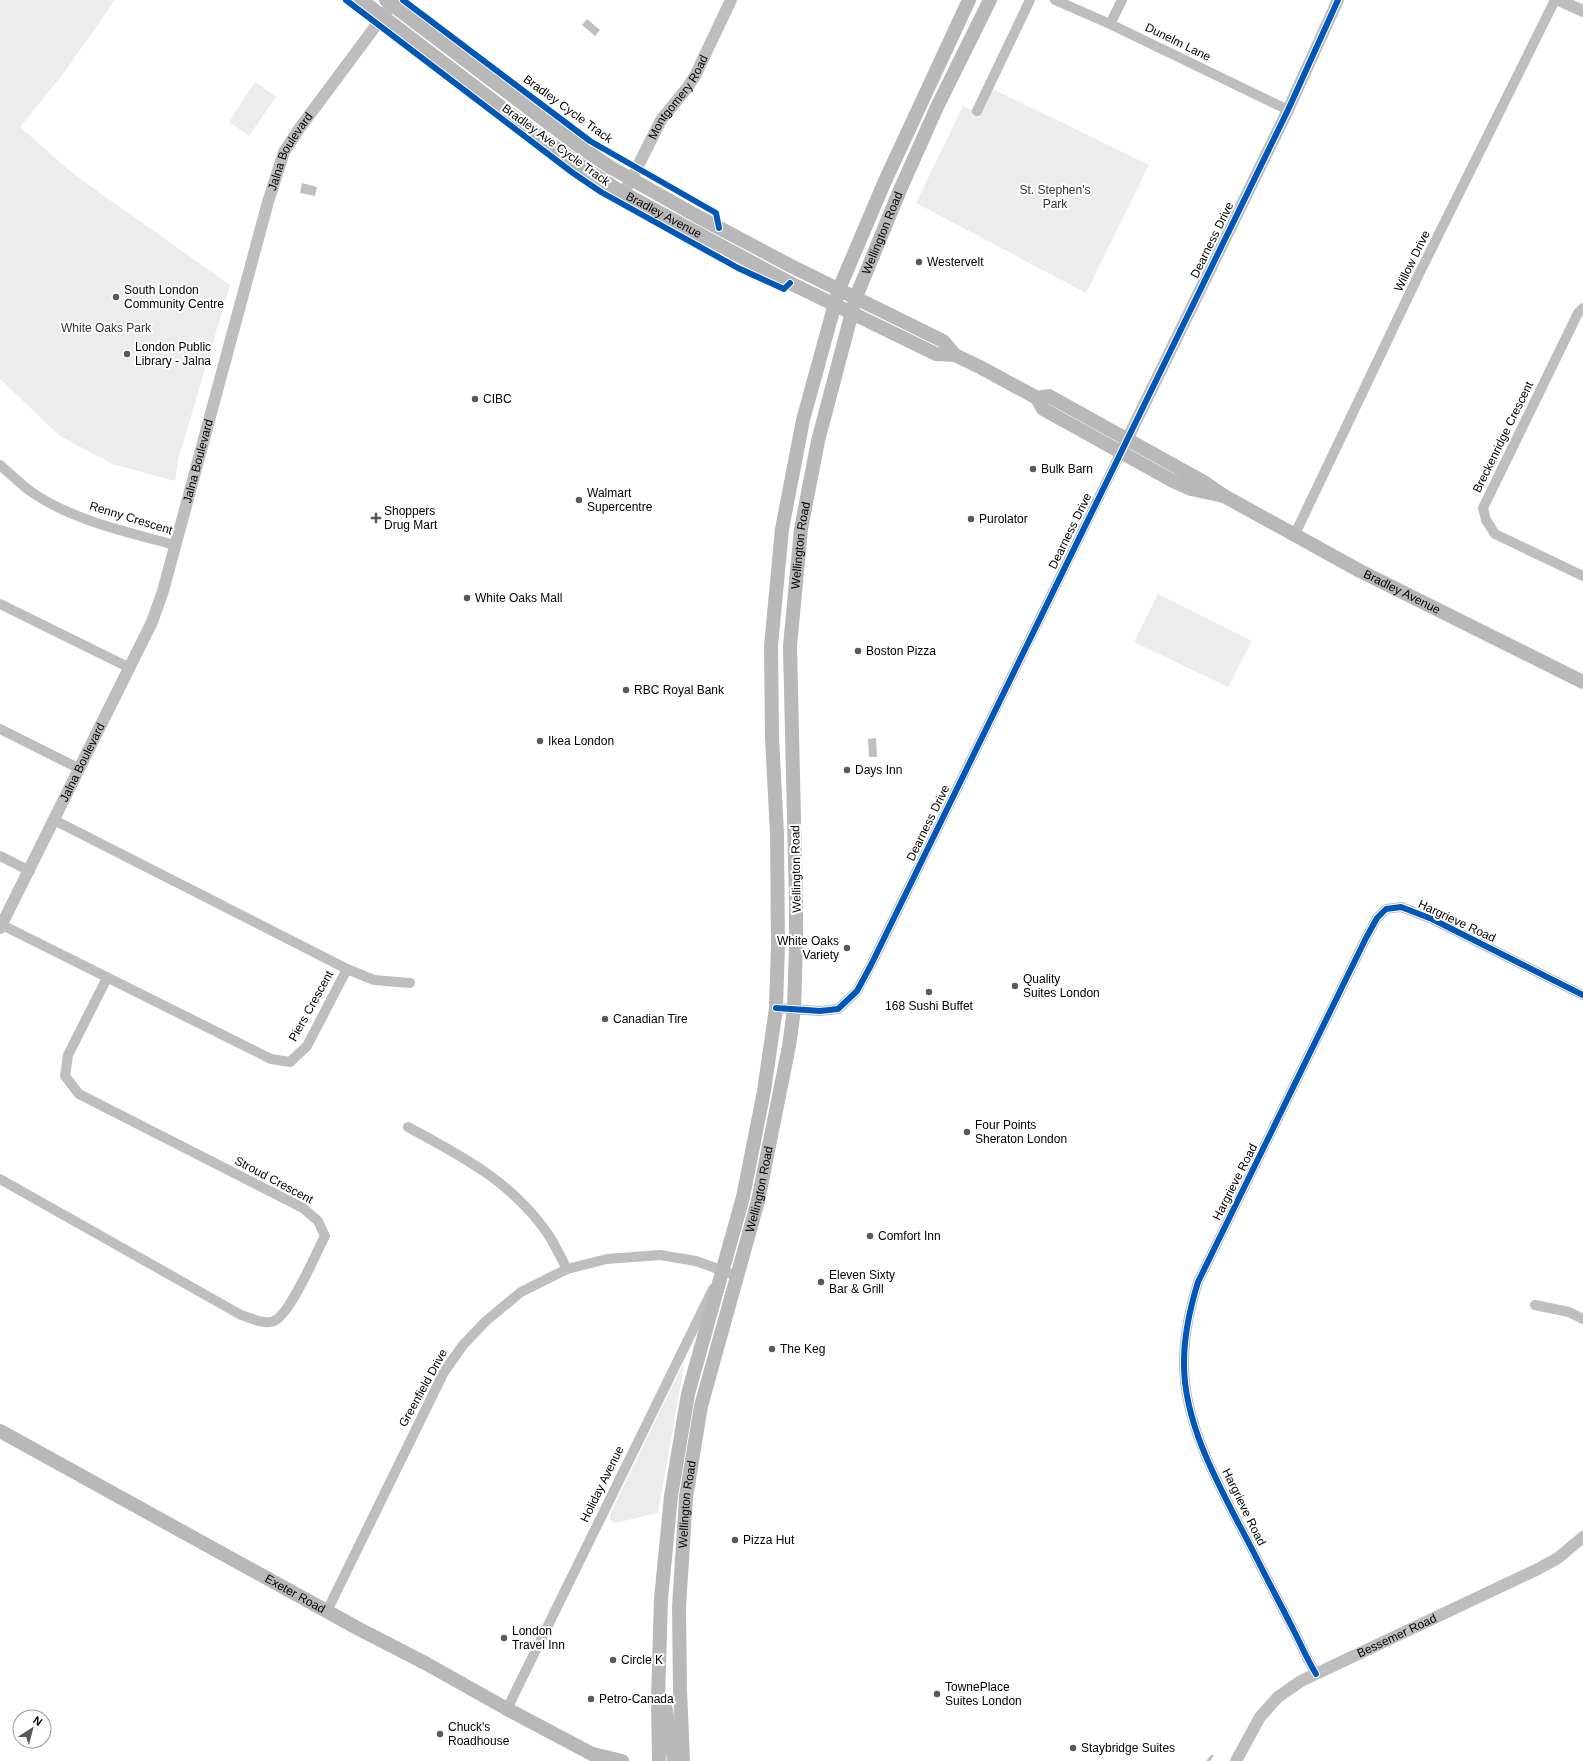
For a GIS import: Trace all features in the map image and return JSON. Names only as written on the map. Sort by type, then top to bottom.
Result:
[{"type":"main road","name":"Bradley Avenue","points":[[361,0],[543,139],[586,170],[622,193],[762,269],[834,305],[936,354],[955,355]]},
{"type":"main road","name":"Wellington Road","points":[[659,1761],[661,1599],[671,1496],[688,1394],[743,1197],[764,1091],[776,1008],[778,945],[777,848],[772,736],[772,638],[782,529],[803,420],[839,289],[882,187],[969,0]]},
{"type":"main road","name":"Wellington Road","points":[[683,1761],[679,1606],[686,1497],[701,1406],[758,1201],[789,1046],[794,1010],[796,944],[791,638],[802,522],[818,441],[856,297],[900,190],[990,0]]},
{"type":"main road","name":"Bradley Avenue","points":[[391,2],[576,144],[631,180],[746,242],[944,341],[955,355],[1037,398],[1043,409],[1171,480],[1191,489],[1224,496]]},
{"type":"main road","name":"Bradley Avenue","points":[[1037,398],[1049,396],[1204,482],[1224,496],[1360,571],[1583,682]]},
{"type":"main road","points":[[772,638],[791,638]]},
{"type":"main road","name":"Exeter Road","points":[[0,1431],[596,1757],[622,1761]]},
{"type":"main road","points":[[659,1666],[674,1761]]},
{"type":"street","name":"Montgomery Road","points":[[622,193],[631,180],[661,120],[695,76],[731,0]]},
{"type":"street","points":[[977,111],[1030,0]]},
{"type":"street","name":"Dunelm Lane","points":[[1055,0],[1110,24],[1288,110]]},
{"type":"street","points":[[1110,24],[1122,0]]},
{"type":"street","name":"Dearness Drive","points":[[776,1008],[820,1012],[838,1009],[857,991],[871,966],[1288,110],[1338,0]]},
{"type":"street","name":"Willow Drive","points":[[1295,534],[1423,267],[1554,0]]},
{"type":"street","points":[[1559,0],[1583,11]]},
{"type":"street","name":"Jalna Boulevard","points":[[1,927],[30,871],[78,768],[130,668],[152,622],[163,592],[268,202],[284,152],[299,129],[383,17],[391,2]]},
{"type":"street","name":"Breckenridge Crescent","points":[[1583,308],[1578,313],[1483,508],[1486,520],[1495,534],[1583,576]]},
{"type":"street","name":"Renny Crescent","points":[[0,465],[31,491],[96,524],[175,545]]},
{"type":"street","points":[[0,604],[130,668]]},
{"type":"street","points":[[0,729],[78,768]]},
{"type":"street","name":"Piers Crescent","points":[[1,927],[271,1059],[290,1062],[307,1046],[347,969],[54,820]]},
{"type":"street","points":[[0,856],[30,871]]},
{"type":"street","name":"Hargrieve Road","points":[[1316,1674],[1198,1440],[1190,1413],[1183,1364],[1184,1341],[1188,1319],[1198,1282],[1366,938],[1377,918],[1386,909],[1400,907],[1432,919],[1583,995]]},
{"type":"street","points":[[347,969],[374,980],[410,983]]},
{"type":"street","name":"Stroud Crescent","points":[[0,1179],[242,1315],[264,1323],[275,1321],[283,1314],[297,1291],[325,1236],[318,1221],[303,1208],[79,1094],[65,1076],[68,1055],[108,978]]},
{"type":"street","points":[[408,1127],[474,1163],[503,1185],[526,1207],[548,1235],[567,1269]]},
{"type":"street","name":"Greenfield Drive","points":[[327,1611],[441,1379],[463,1345],[484,1322],[521,1292],[567,1269],[607,1259],[660,1255],[696,1261],[738,1276]]},
{"type":"street","name":"Holiday Avenue","points":[[507,1709],[722,1271]]},
{"type":"street","points":[[1535,1306],[1569,1312],[1583,1319]]},
{"type":"street","name":"Bessemer Road","points":[[1236,1761],[1260,1717],[1278,1697],[1301,1681],[1538,1569],[1558,1558],[1583,1537]]},
{"type":"green space","name":"White Oaks Park","points":[[0,0],[115,0],[63,74],[20,127],[76,176],[230,285],[178,460],[175,481],[112,464],[60,436],[0,379]]},
{"type":"green space","points":[[255,82],[276,97],[249,136],[229,122]]},
{"type":"green space","name":"St. Stephen's Park","points":[[993,89],[1149,165],[1086,293],[916,203],[963,106],[981,114]]},
{"type":"green space","points":[[1158,594],[1252,641],[1228,687],[1134,642]]},
{"type":"green space","points":[[685,1360],[658,1513],[615,1523],[611,1521],[610,1514]]},
{"type":"shaded area","points":[[587,19],[600,30],[595,36],[582,25]]},
{"type":"shaded area","points":[[302,183],[317,187],[315,196],[300,193]]},
{"type":"shaded area","points":[[876,738],[877,757],[869,757],[868,739]]},
{"type":"waterway","points":[[1208,1761],[1212,1756]]},
{"type":"cycle path","name":"Bradley Ave Cycle Track","points":[[346,0],[573,173],[601,192],[738,268],[784,289],[790,283]]},
{"type":"cycle path","name":"Bradley Cycle Track","points":[[403,0],[590,141],[716,213],[719,228]]},
{"type":"cycle path","points":[[776,1008],[820,1011],[838,1009],[857,991],[1288,110],[1338,0]]},
{"type":"cycle path","points":[[1316,1674],[1221,1490],[1199,1439],[1191,1413],[1186,1388],[1184,1352],[1188,1321],[1198,1282],[1366,938],[1377,918],[1386,909],[1401,907],[1432,919],[1583,995]]},
{"type":"place","name":"Westervelt","points":[[919,262]]},
{"type":"place","name":"South London Community Centre","points":[[116,297]]},
{"type":"place","name":"London Public Library - Jalna","points":[[127,354]]},
{"type":"place","name":"CIBC","points":[[475,399]]},
{"type":"place","name":"Bulk Barn","points":[[1033,469]]},
{"type":"place","name":"Walmart Supercentre","points":[[579,500]]},
{"type":"place","name":"Shoppers Drug Mart","points":[[376,518]]},
{"type":"place","name":"Purolator","points":[[971,519]]},
{"type":"place","name":"White Oaks Mall","points":[[467,598]]},
{"type":"place","name":"Boston Pizza","points":[[858,651]]},
{"type":"place","name":"RBC Royal Bank","points":[[626,690]]},
{"type":"place","name":"Ikea London","points":[[540,741]]},
{"type":"place","name":"Days Inn","points":[[847,770]]},
{"type":"place","name":"White Oaks Variety","points":[[847,948]]},
{"type":"place","name":"Quality Suites London","points":[[1015,986]]},
{"type":"place","name":"168 Sushi Buffet","points":[[929,992]]},
{"type":"place","name":"Canadian Tire","points":[[605,1019]]},
{"type":"place","name":"Four Points Sheraton London","points":[[967,1132]]},
{"type":"place","name":"Comfort Inn","points":[[870,1236]]},
{"type":"place","name":"Eleven Sixty Bar & Grill","points":[[821,1282]]},
{"type":"place","name":"The Keg","points":[[772,1349]]},
{"type":"place","name":"Pizza Hut","points":[[735,1540]]},
{"type":"place","name":"London Travel Inn","points":[[504,1638]]},
{"type":"place","name":"Circle K","points":[[613,1660]]},
{"type":"place","name":"TownePlace Suites London","points":[[937,1694]]},
{"type":"place","name":"Petro-Canada","points":[[591,1699]]},
{"type":"place","name":"Chuck's Roadhouse","points":[[440,1734]]},
{"type":"place","name":"Staybridge Suites","points":[[1073,1748]]}]
